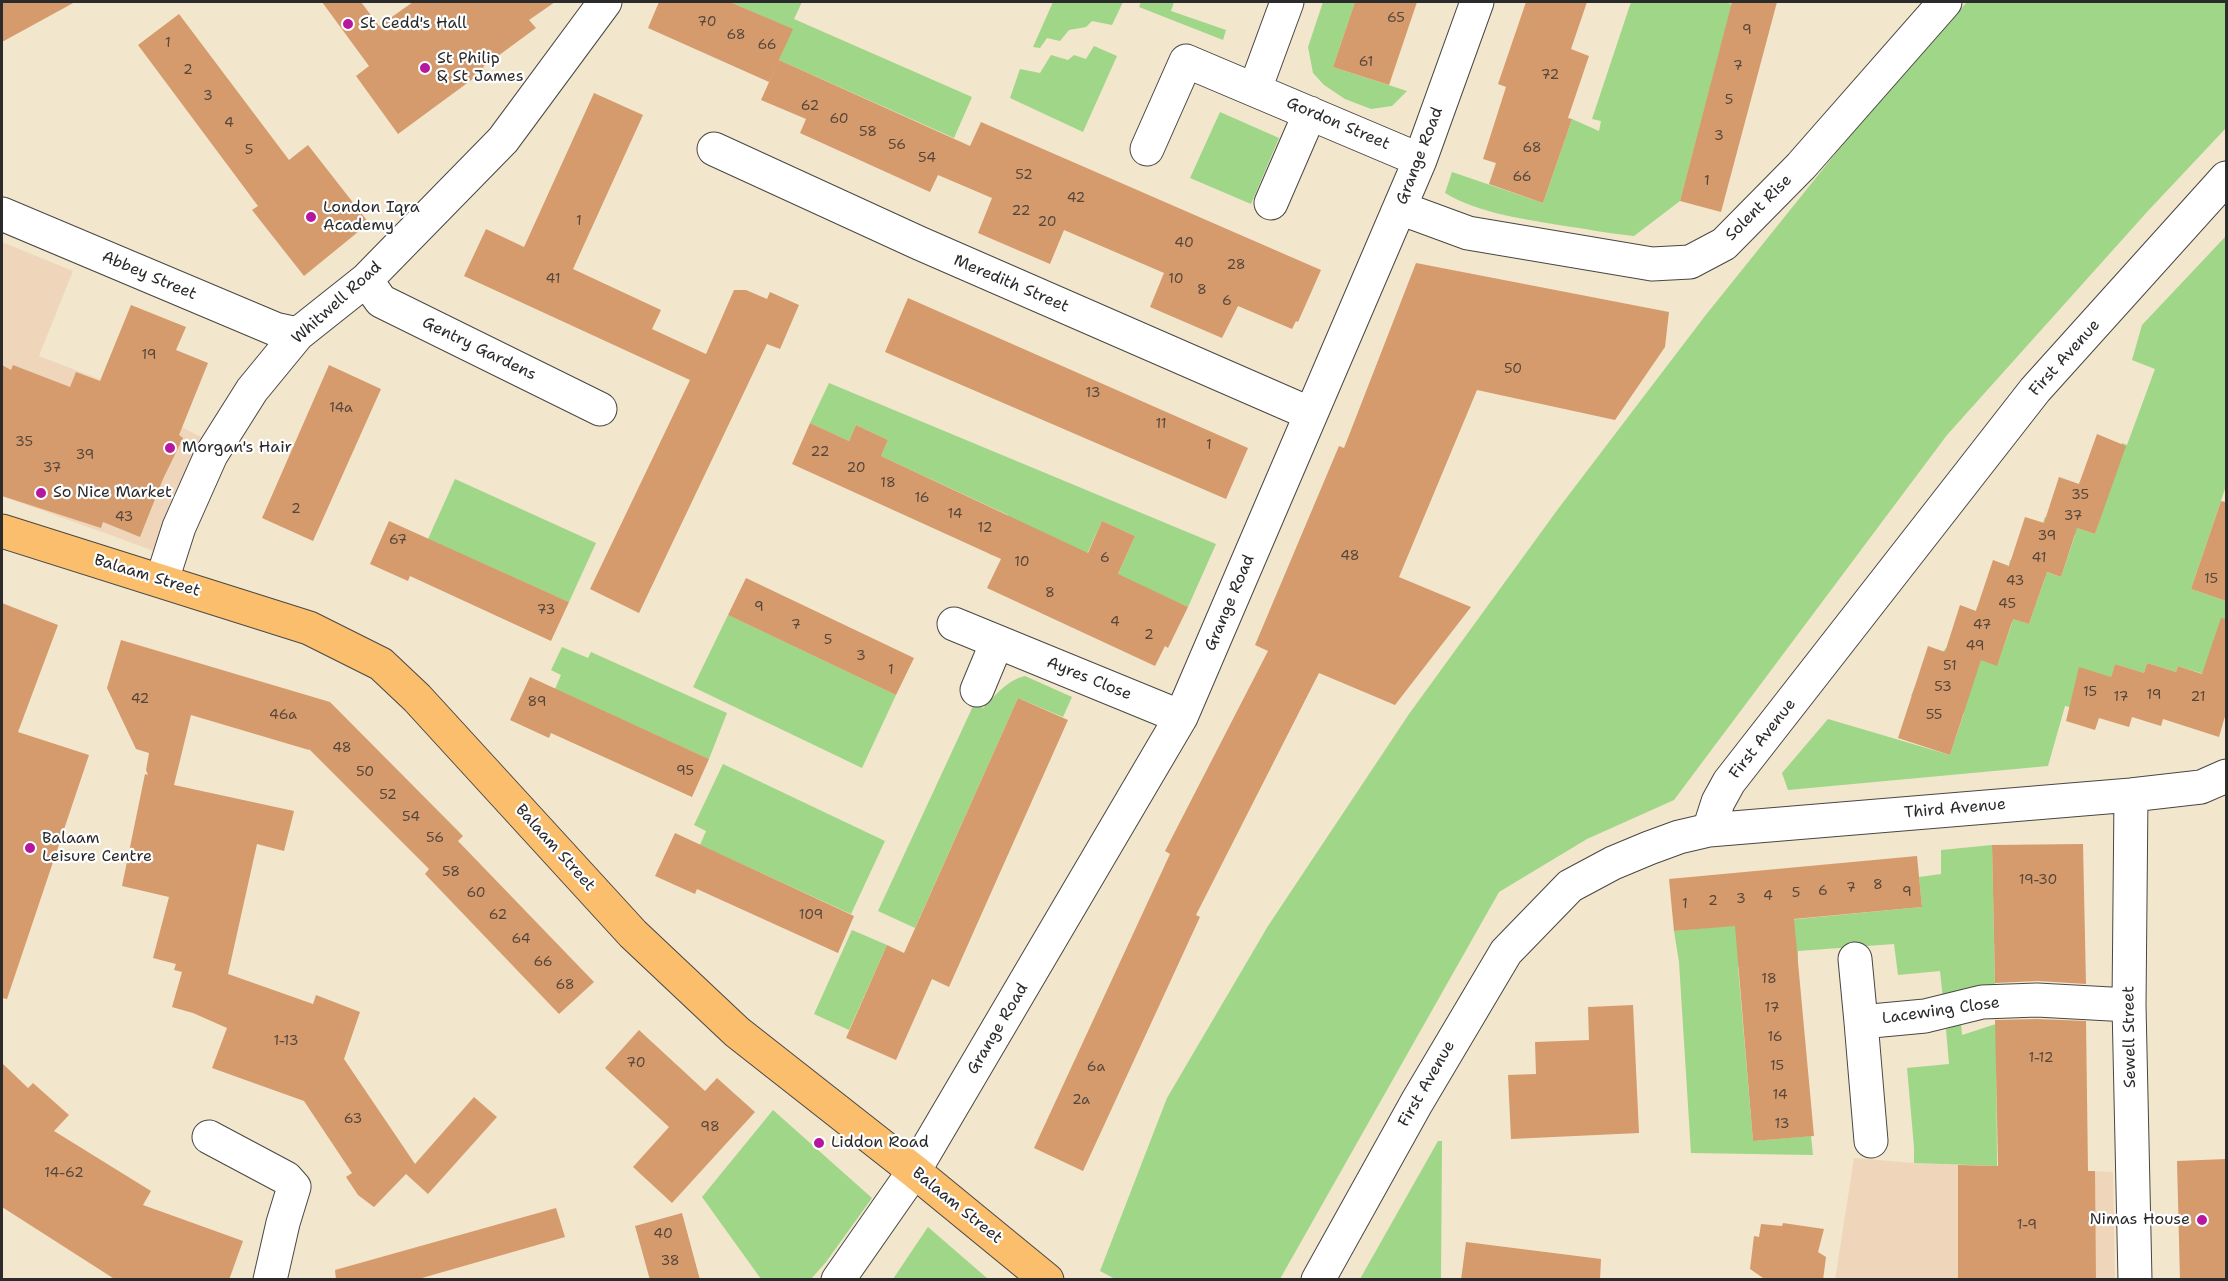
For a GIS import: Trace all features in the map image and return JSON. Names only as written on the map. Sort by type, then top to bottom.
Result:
[{"type":"main road","name":"Balaam Street","points":[[2,531],[309,628],[381,664],[417,698],[655,955],[737,1032],[914,1171],[1047,1280]]},
{"type":"street","points":[[1255,89],[1287,2]]},
{"type":"street","name":"Grange Road","points":[[914,1171],[1181,717],[1420,160],[1477,2]]},
{"type":"street","name":"Solent Rise","points":[[1400,208],[1468,233],[1652,264],[1690,262],[1724,244],[1801,166],[1945,2]]},
{"type":"street","name":"Whitwell Road","points":[[162,580],[180,527],[211,455],[252,390],[298,334],[366,280],[503,140],[600,3]]},
{"type":"street","name":"Gordon Street","points":[[1147,149],[1186,61],[1420,160]]},
{"type":"street","points":[[1271,203],[1310,112]]},
{"type":"street","name":"Meredith Street","points":[[714,149],[919,243],[1311,414]]},
{"type":"street","name":"First Avenue","points":[[1318,1280],[1417,1101],[1506,952],[1570,886],[1613,863],[1649,848],[1678,837],[1709,830],[1718,802],[1729,782],[2035,390],[2226,178]]},
{"type":"street","name":"Abbey Street","points":[[2,214],[275,329],[298,334]]},
{"type":"street","name":"Gentry Gardens","points":[[366,280],[381,301],[600,409]]},
{"type":"street","name":"Ayres Close","points":[[954,624],[1181,717]]},
{"type":"street","points":[[977,690],[997,642]]},
{"type":"street","name":"Third Avenue","points":[[1709,830],[2131,795],[2214,782]]},
{"type":"street","name":"Sewell Street","points":[[2131,795],[2129,1005],[2135,1280]]},
{"type":"street","name":"Lacewing Close","points":[[1855,959],[1871,1141]]},
{"type":"street","name":"Lacewing Close","points":[[1861,1022],[1925,1016],[1982,1002],[2037,1000],[2129,1005]]},
{"type":"street","points":[[209,1137],[286,1178],[294,1187],[270,1280]]},
{"type":"street","points":[[838,1280],[914,1171]]},
{"type":"shaded area","points":[[2,242],[73,271],[39,356],[122,388],[151,411],[201,437],[160,553],[2,496]]},
{"type":"shaded area","points":[[1854,1158],[2113,1172],[2115,1279],[1835,1280]]},
{"type":"green space","points":[[730,2],[802,2],[794,19],[972,97],[954,138],[779,60],[792,29]]},
{"type":"green space","points":[[1053,2],[1123,2],[1112,25],[1092,21],[1086,27],[1069,30],[1060,41],[1047,38],[1040,48],[1033,47]]},
{"type":"green space","points":[[1141,2],[1174,2],[1171,11],[1226,30],[1223,40],[1139,7]]},
{"type":"green space","points":[[1323,2],[1355,2],[1333,67],[1407,91],[1392,106],[1371,109],[1345,99],[1324,85],[1313,73],[1308,47]]},
{"type":"green space","points":[[1631,2],[1728,2],[1732,4],[1680,201],[1634,236],[1503,215],[1473,206],[1445,193],[1452,172],[1543,203],[1572,119],[1599,131],[1601,121],[1592,119]]},
{"type":"green space","points":[[1967,2],[2226,2],[2226,128],[2147,212],[1947,435],[1674,800],[1587,839],[1499,892],[1280,1279],[1117,1280],[1100,1271],[1167,1098],[1268,926],[1409,714],[1558,509],[1705,316],[1880,98]]},
{"type":"green space","points":[[1094,46],[1117,56],[1083,132],[1010,98],[1020,69],[1040,73],[1051,55],[1068,60],[1074,55],[1086,59]]},
{"type":"green space","points":[[1220,112],[1279,138],[1251,204],[1190,178]]},
{"type":"green space","points":[[2226,236],[2226,486],[2191,589],[2226,601],[2226,681],[2178,666],[2176,672],[2147,663],[2144,673],[2115,664],[2111,677],[2070,707],[2065,706],[2048,766],[1788,790],[1782,773],[1828,719],[1950,755],[1964,713],[1911,696],[1914,689],[1946,648],[1997,665],[2012,623],[1976,611],[1977,607],[2029,624],[2045,578],[2009,565],[2010,560],[2061,577],[2075,535],[2043,523],[2045,517],[2095,534],[2108,494],[2079,483],[2081,480],[2105,488],[2122,443],[2127,445],[2155,369],[2132,360],[2142,325]]},
{"type":"green space","points":[[829,383],[1216,544],[1188,607],[1150,590],[1115,581],[1135,536],[1102,521],[1075,580],[989,554],[1008,515],[881,456],[888,440],[856,425],[849,441],[810,423]]},
{"type":"green space","points":[[455,479],[596,543],[569,602],[428,539]]},
{"type":"green space","points":[[728,615],[896,695],[862,768],[693,687]]},
{"type":"green space","points":[[562,647],[588,658],[591,652],[727,713],[709,759],[555,689],[561,675],[551,670]]},
{"type":"green space","points":[[1025,676],[1072,697],[1063,717],[1018,698],[915,928],[878,911],[974,704],[983,708],[1007,685]]},
{"type":"green space","points":[[723,764],[885,841],[851,914],[700,845],[706,831],[694,825]]},
{"type":"green space","points":[[1992,845],[1995,986],[1943,999],[1940,971],[1898,975],[1894,944],[1798,951],[1798,962],[1738,967],[1753,1141],[1811,1136],[1813,1155],[1691,1153],[1679,962],[1674,931],[1922,907],[1919,877],[1941,874],[1941,850]]},
{"type":"green space","points":[[852,930],[887,945],[849,1030],[814,1014]]},
{"type":"green space","points":[[1961,1024],[1962,1035],[1996,1024],[1997,1166],[1914,1163],[1907,1068],[1949,1064],[1946,1029]]},
{"type":"green space","points":[[773,1110],[872,1198],[811,1279],[761,1279],[702,1197]]},
{"type":"green space","points":[[1438,1141],[1442,1141],[1441,1279],[1360,1279]]},
{"type":"green space","points":[[928,1227],[988,1279],[893,1279]]},
{"type":"building","points":[[2,2],[75,2],[2,42]]},
{"type":"building","name":"St Philip & St James","points":[[322,2],[361,2],[379,26],[413,2],[555,2],[529,20],[536,28],[483,67],[485,70],[398,134],[356,76],[369,66]]},
{"type":"building","points":[[659,2],[730,2],[793,29],[769,82],[648,28]]},
{"type":"building","points":[[1355,2],[1417,2],[1389,85],[1333,67]]},
{"type":"building","points":[[1526,2],[1587,2],[1571,49],[1589,56],[1568,118],[1572,119],[1543,203],[1489,184],[1496,163],[1483,159],[1506,87],[1498,84]]},
{"type":"building","points":[[1732,2],[1777,2],[1721,212],[1680,201]]},
{"type":"building","points":[[179,14],[289,160],[308,145],[369,223],[304,276],[252,210],[258,206],[138,45]]},
{"type":"building","points":[[779,60],[970,146],[981,122],[1321,270],[1298,322],[1296,321],[1292,329],[1238,306],[1222,338],[1150,307],[1164,273],[1064,230],[1050,264],[978,233],[992,198],[938,175],[930,192],[800,133],[806,119],[761,100]]},
{"type":"building","points":[[594,93],[643,115],[573,269],[661,310],[652,329],[706,354],[734,290],[746,290],[767,299],[770,292],[799,305],[780,349],[767,344],[639,613],[590,589],[690,380],[464,276],[486,229],[524,247]]},
{"type":"building","points":[[1416,263],[1669,312],[1665,347],[1615,420],[1477,390],[1399,577],[1471,607],[1395,705],[1319,673],[1196,915],[1200,917],[1083,1171],[1034,1148],[1170,854],[1165,851],[1268,651],[1255,645],[1339,446],[1344,448]]},
{"type":"building","points":[[908,298],[1248,448],[1226,499],[885,352]]},
{"type":"building","points":[[131,305],[186,327],[176,350],[208,363],[179,435],[183,438],[163,479],[140,537],[103,522],[101,528],[2,496],[2,365],[11,370],[13,365],[70,387],[76,372],[100,381]]},
{"type":"building","points":[[329,365],[381,389],[313,541],[262,518]]},
{"type":"building","points":[[810,423],[849,441],[856,425],[888,440],[881,456],[1088,553],[1102,521],[1135,536],[1118,574],[1188,607],[1168,648],[1165,646],[1155,666],[987,588],[1001,559],[792,464]]},
{"type":"building","points":[[2097,434],[2126,446],[2095,534],[2077,528],[2061,577],[2047,572],[2029,624],[2013,619],[1997,666],[1981,660],[1950,755],[1898,738],[1928,646],[1945,652],[1960,605],[1976,611],[1993,560],[2009,566],[2025,517],[2044,523],[2059,477],[2079,484]]},
{"type":"building","points":[[2221,501],[2226,502],[2226,601],[2191,589]]},
{"type":"building","points":[[389,521],[569,602],[551,641],[410,576],[408,581],[370,564]]},
{"type":"building","points":[[746,578],[914,658],[896,695],[728,615]]},
{"type":"building","name":"Balaam Leisure Centre","points":[[2,603],[58,625],[18,732],[89,755],[7,999],[2,998]]},
{"type":"building","points":[[2221,618],[2226,619],[2226,713],[2219,737],[2163,719],[2161,726],[2132,717],[2129,727],[2099,718],[2095,730],[2066,721],[2079,667],[2111,677],[2115,664],[2144,673],[2147,663],[2176,672],[2178,666],[2202,674]]},
{"type":"building","points":[[121,640],[330,702],[463,836],[458,841],[594,982],[559,1014],[425,874],[429,869],[309,749],[191,715],[174,785],[294,811],[284,851],[257,844],[228,974],[313,1004],[316,995],[360,1012],[344,1059],[415,1164],[474,1097],[497,1117],[428,1194],[406,1174],[374,1207],[358,1195],[346,1177],[352,1173],[304,1101],[212,1068],[227,1028],[193,1013],[172,1007],[182,972],[174,970],[176,964],[153,958],[169,897],[122,886],[145,774],[148,775],[146,770],[149,753],[136,749],[107,688]]},
{"type":"building","points":[[530,677],[709,759],[692,797],[551,733],[549,738],[510,720]]},
{"type":"building","points":[[1018,698],[1068,720],[949,987],[932,979],[896,1060],[846,1038],[887,945],[904,953]]},
{"type":"building","points":[[675,833],[854,916],[838,953],[697,889],[695,894],[655,876]]},
{"type":"building","points":[[2083,844],[2086,984],[2038,981],[1995,983],[1992,845]]},
{"type":"building","points":[[1917,856],[1922,907],[1794,919],[1814,1136],[1753,1141],[1735,926],[1674,931],[1669,879]]},
{"type":"building","points":[[1633,1005],[1639,1133],[1511,1139],[1508,1075],[1536,1074],[1535,1042],[1589,1040],[1588,1007]]},
{"type":"building","points":[[1995,1020],[2086,1021],[2088,1171],[2095,1171],[2096,1280],[1958,1280],[1958,1165],[1998,1166]]},
{"type":"building","points":[[639,1030],[705,1091],[717,1078],[755,1112],[672,1203],[633,1167],[669,1127],[605,1068]]},
{"type":"building","points":[[2,1063],[28,1088],[33,1083],[69,1115],[54,1131],[151,1191],[143,1205],[243,1241],[229,1280],[116,1280],[2,1207]]},
{"type":"building","name":"Nimas House","points":[[2226,1159],[2226,1280],[2180,1280],[2177,1161]]},
{"type":"building","points":[[556,1208],[565,1237],[415,1280],[336,1280],[335,1270]]},
{"type":"building","points":[[682,1213],[700,1280],[650,1280],[635,1226]]},
{"type":"building","points":[[1783,1223],[1824,1229],[1818,1252],[1826,1257],[1823,1280],[1766,1280],[1750,1269],[1754,1236],[1759,1237],[1761,1224],[1782,1226]]},
{"type":"building","points":[[1466,1242],[1601,1259],[1600,1280],[1461,1280]]},
{"type":"place","name":"St Cedd's Hall","points":[[348,24]]},
{"type":"place","name":"St Philip & St James","points":[[425,68]]},
{"type":"place","name":"London Iqra Academy","points":[[311,217]]},
{"type":"place","name":"Morgan's Hair","points":[[170,448]]},
{"type":"place","name":"So Nice Market","points":[[41,493]]},
{"type":"place","name":"Balaam Leisure Centre","points":[[30,848]]},
{"type":"place","name":"Liddon Road","points":[[819,1143]]},
{"type":"place","name":"Nimas House","points":[[2202,1220]]}]
